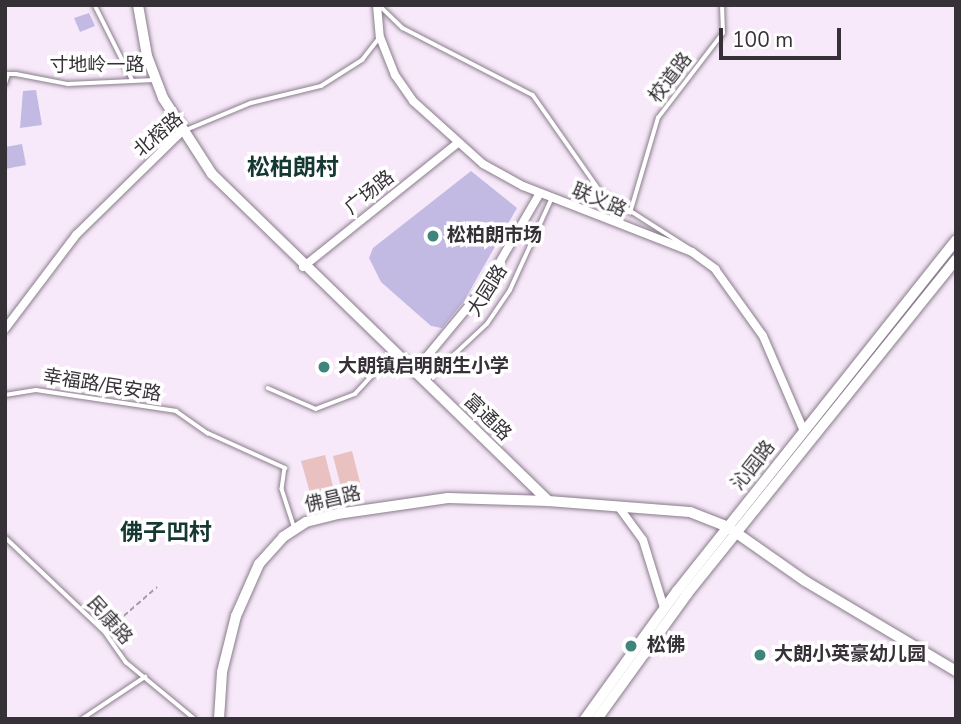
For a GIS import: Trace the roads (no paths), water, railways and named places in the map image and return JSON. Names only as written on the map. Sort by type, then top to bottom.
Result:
[{"type":"street","name":"富通路","points":[[138,5],[156,80],[181,132],[212,174],[303,267],[548,501]]},
{"type":"street","name":"联义路","points":[[378,5],[380,37],[413,101],[483,164],[540,193],[692,252],[715,269],[749,313],[804,431]]},
{"type":"street","name":"北榕路","points":[[5,329],[76,235],[181,132]]},
{"type":"street","name":"广场路","points":[[303,267],[458,144]]},
{"type":"street","points":[[414,372],[487,284],[540,193]]},
{"type":"street","name":"沁园路","points":[[597,719],[804,431],[956,240]]},
{"type":"street","name":"沁园路","points":[[586,719],[664,608],[733,530],[956,260]]},
{"type":"street","name":"佛昌路","points":[[219,719],[222,672],[236,617],[259,564],[295,529],[337,514],[448,498],[548,501]]},
{"type":"street","points":[[548,501],[616,503],[690,512],[733,530],[805,581],[956,671]]},
{"type":"street","points":[[616,503],[643,540],[664,608]]},
{"type":"lane","points":[[95,5],[132,79]]},
{"type":"lane","points":[[378,5],[402,28],[533,95],[601,192],[630,213],[663,228],[692,252]]},
{"type":"lane","name":"校道路","points":[[630,213],[658,118],[723,33],[722,5]]},
{"type":"lane","name":"北榕路","points":[[181,132],[218,114],[298,94],[341,77],[380,37]]},
{"type":"lane","name":"寸地岭一路","points":[[5,84],[8,74],[68,84],[156,80]]},
{"type":"lane","name":"大园路","points":[[424,382],[487,324],[510,290],[552,198]]},
{"type":"lane","points":[[268,388],[316,410],[355,394],[393,353]]},
{"type":"lane","name":"幸福路/民安路","points":[[5,395],[36,390],[176,411],[208,433],[285,468],[282,489],[295,529]]},
{"type":"lane","name":"民康路","points":[[5,537],[105,632],[126,662],[195,719]]},
{"type":"lane","points":[[82,719],[145,677]]},
{"type":"place","name":"松柏朗市场","points":[[433,236]]},
{"type":"place","name":"大朗镇启明朗生小学","points":[[324,367]]},
{"type":"place","name":"松佛","points":[[631,646]]},
{"type":"place","name":"大朗小英豪幼儿园","points":[[760,655]]},
{"type":"district","name":"松柏朗村","points":[[293,168]]},
{"type":"district","name":"佛子凹村","points":[[166,533]]}]
